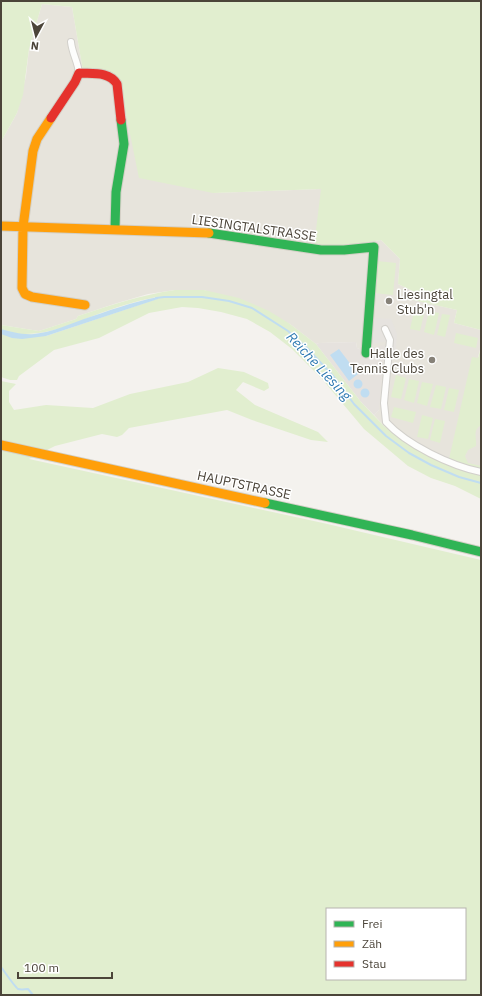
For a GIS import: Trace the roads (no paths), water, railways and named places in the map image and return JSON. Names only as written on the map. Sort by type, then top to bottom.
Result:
[{"type":"street","points":[[71,42],[72,51],[79,73],[75,82],[37,139],[33,151],[23,227],[22,288],[25,294],[32,297],[85,305]]},
{"type":"street","points":[[79,73],[108,76],[113,78],[117,84],[124,144],[116,192],[115,229]]},
{"type":"street","name":"LIESINGTALSTRASSE","points":[[1,226],[205,232],[321,250],[374,248],[366,353]]},
{"type":"street","points":[[385,329],[390,340],[384,403],[384,417],[386,422],[410,442],[439,458],[456,466],[481,472]]},
{"type":"street","name":"HAUPTSTRASSE","points":[[1,445],[412,535],[481,552]]},
{"type":"water","points":[[158,297],[158,299],[46,336],[22,339],[12,338],[1,334],[1,329],[25,334],[47,332],[139,301]]},
{"type":"water","points":[[339,349],[358,374],[349,381],[330,355]]},
{"type":"water","points":[[356,380],[360,380],[362,384],[360,388],[356,388],[354,386],[354,382]]},
{"type":"water","points":[[365,388],[370,393],[365,398],[360,393]]},
{"type":"waterway","name":"Reiche Liesing","points":[[156,298],[202,297],[229,301],[252,308],[288,331],[306,347],[334,377],[354,404],[386,436],[409,453],[431,465],[459,477],[481,483]]},
{"type":"waterway","points":[[1,967],[18,989],[28,989],[33,995]]},
{"type":"place","name":"Liesingtal Stub'n","points":[[389,301]]},
{"type":"place","name":"Halle des Tennis Clubs","points":[[432,360]]}]
